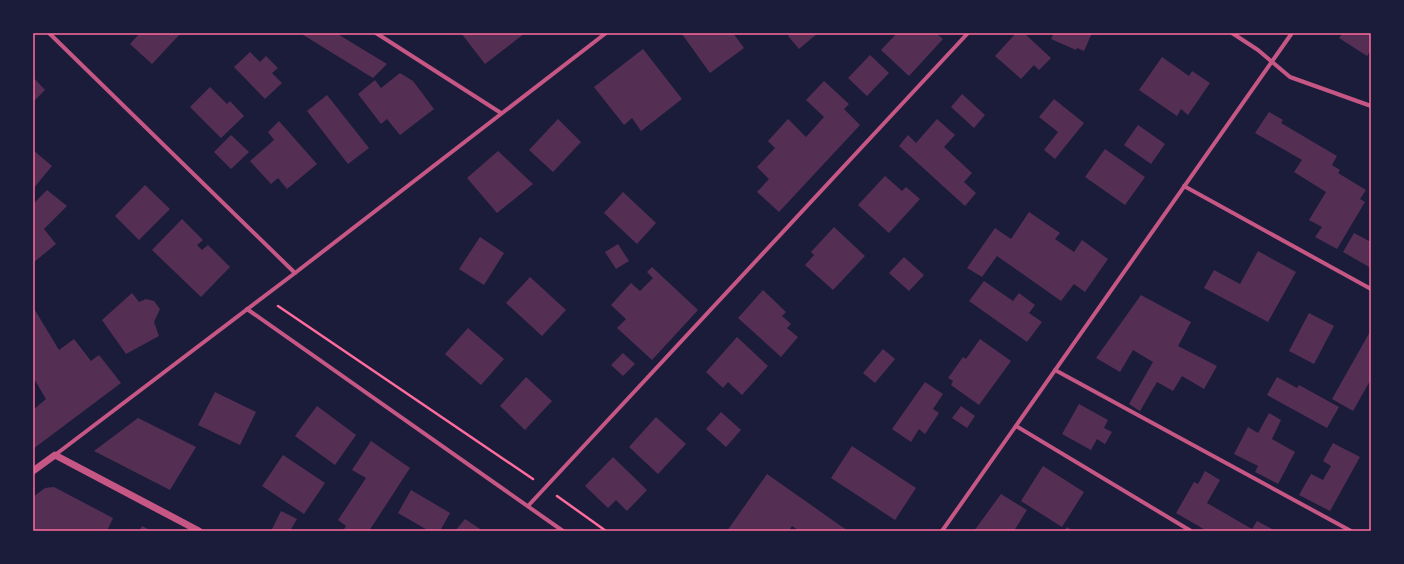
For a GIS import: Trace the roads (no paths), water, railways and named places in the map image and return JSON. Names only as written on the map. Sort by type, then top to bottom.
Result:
[{"type":"street","points":[[48,33],[295,273]]},
{"type":"street","points":[[376,33],[500,113]]},
{"type":"street","points":[[33,471],[295,273],[500,113],[606,33]]},
{"type":"street","points":[[528,506],[968,33]]},
{"type":"street","points":[[1232,33],[1258,50],[1290,77],[1371,106]]},
{"type":"street","points":[[942,531],[1292,33]]},
{"type":"street","points":[[1184,186],[1371,289]]},
{"type":"street","points":[[247,309],[563,531]]},
{"type":"street","points":[[1055,370],[1351,531]]},
{"type":"street","points":[[1016,426],[1190,531]]},
{"type":"street","points":[[55,455],[200,531]]}]
